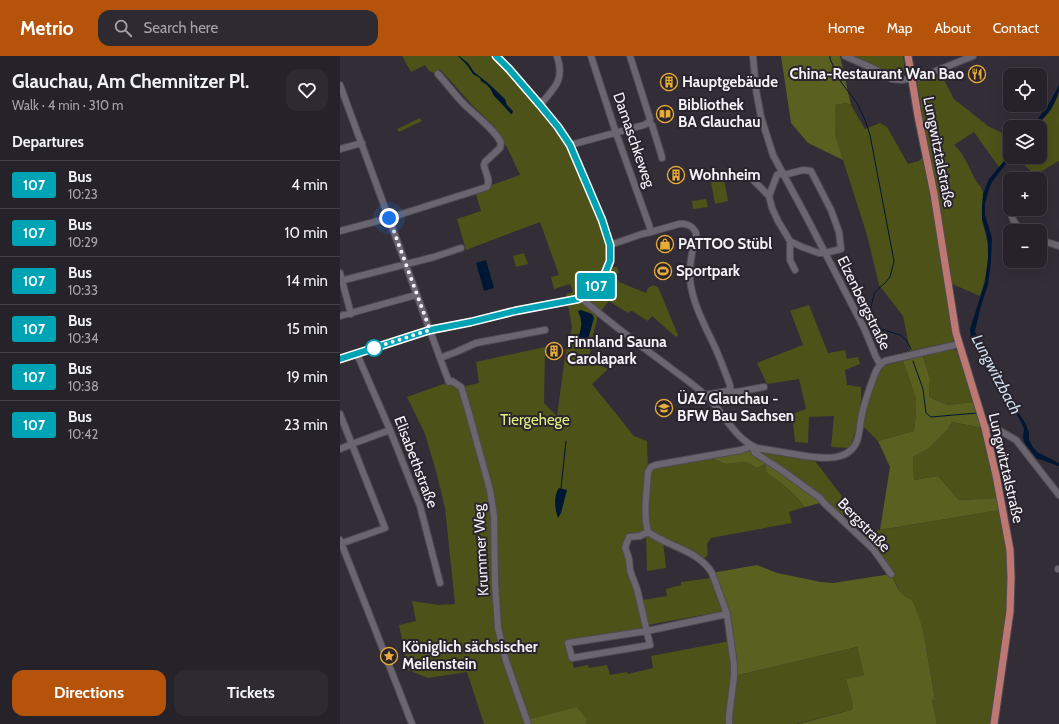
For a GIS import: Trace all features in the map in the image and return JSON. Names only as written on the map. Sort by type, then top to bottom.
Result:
[{"type":"main road","name":"Lungwitztalstraße","points":[[908,56],[911,79],[934,194],[956,333],[985,428],[996,474],[1010,550],[1011,578],[1009,624],[994,724]]},
{"type":"street","points":[[340,359],[430,330],[581,298],[594,289],[604,276],[610,261],[610,245],[602,220],[570,145],[540,105],[496,56]]},
{"type":"street","points":[[540,105],[555,88],[559,78],[560,66],[556,56]]},
{"type":"street","name":"Damaschkeweg","points":[[591,56],[651,232]]},
{"type":"street","points":[[630,56],[650,119],[649,122],[652,125],[662,158]]},
{"type":"street","name":"Elzenbergstraße","points":[[753,56],[756,90],[761,117],[773,155],[864,328],[880,364]]},
{"type":"street","points":[[845,56],[892,79],[902,80],[921,77],[973,56]]},
{"type":"street","points":[[340,232],[487,187],[489,180],[484,165],[485,162],[500,148],[501,143],[460,100],[438,74]]},
{"type":"street","points":[[340,85],[342,97],[362,143],[440,358],[476,343],[545,330]]},
{"type":"street","points":[[570,145],[644,125],[649,122]]},
{"type":"street","points":[[340,149],[362,143]]},
{"type":"street","name":"Elzenbergstraße","points":[[783,173],[803,170],[811,171],[822,190],[839,232],[841,249],[825,253]]},
{"type":"street","points":[[769,196],[777,175],[783,173]]},
{"type":"street","points":[[754,181],[769,196],[772,208],[778,221],[790,241],[790,260],[794,270]]},
{"type":"street","points":[[610,245],[642,234],[683,223],[692,228],[696,233],[690,268],[692,292],[701,318],[730,385],[728,391]]},
{"type":"street","points":[[790,241],[813,251],[825,253]]},
{"type":"street","points":[[1047,242],[1059,246]]},
{"type":"street","points":[[341,281],[434,257],[461,248]]},
{"type":"street","points":[[340,273],[351,314]]},
{"type":"street","points":[[340,316],[416,295]]},
{"type":"street","name":"Bergstraße","points":[[581,298],[617,328],[712,401],[736,432],[752,446],[755,453],[823,500],[824,503],[873,548],[891,574]]},
{"type":"street","points":[[729,724],[734,676],[727,614],[712,573],[706,564],[690,553],[657,538],[648,532],[646,517],[648,472],[651,467],[740,450],[752,446],[812,457],[829,458],[846,453],[853,448],[857,441],[866,399],[880,364],[885,361],[959,344]]},
{"type":"street","name":"Elisabethstraße","points":[[357,354],[390,430],[420,506],[440,583]]},
{"type":"street","name":"Krummer Weg","points":[[440,358],[449,382],[452,381],[461,387],[490,490],[494,516],[495,583],[498,628],[506,661],[528,724]]},
{"type":"street","points":[[705,395],[728,391],[737,392],[764,386]]},
{"type":"street","points":[[340,414],[385,528],[340,542],[412,724]]},
{"type":"street","points":[[985,428],[997,429],[1016,440],[1059,495]]},
{"type":"street","points":[[340,449],[390,430]]},
{"type":"street","points":[[648,532],[640,536],[629,538],[625,548],[629,559],[630,570],[637,589],[647,631],[650,645],[572,658],[568,642],[647,631],[727,614]]},
{"type":"green space","name":"Tiergehege","points":[[402,56],[491,56],[535,102],[556,130],[570,154],[587,191],[606,248],[604,264],[599,276],[580,294],[581,302],[598,315],[589,360],[608,369],[592,384],[634,436],[647,441],[648,471],[651,467],[704,456],[726,464],[746,462],[757,468],[765,464],[767,473],[788,488],[805,507],[789,512],[792,523],[711,538],[707,544],[708,555],[702,560],[663,540],[666,568],[647,571],[646,534],[629,538],[625,548],[646,631],[567,642],[574,668],[588,665],[589,668],[607,665],[610,675],[627,672],[628,674],[653,668],[651,656],[730,641],[735,676],[857,647],[864,675],[846,679],[853,705],[851,710],[796,724],[586,724],[587,720],[528,724],[484,724],[467,672],[428,678],[408,670],[399,625],[416,621],[412,601],[439,605],[455,604],[445,508],[425,434],[407,397],[449,382],[461,387],[479,383],[476,362],[545,347],[544,403],[557,416],[565,356],[572,327],[566,294],[573,292],[570,284],[554,289],[551,277],[559,275],[540,222],[466,250],[457,219],[481,211],[475,191],[520,175],[507,147],[494,130],[495,127],[473,106],[440,69],[434,73],[429,71],[425,65],[411,72]]},
{"type":"green space","points":[[781,56],[840,56],[851,105],[846,103],[835,105],[835,134],[843,160],[808,143],[791,123]]},
{"type":"green space","points":[[853,56],[903,56],[905,72],[901,76],[890,75],[864,60]]},
{"type":"green space","points":[[940,72],[954,99],[988,126],[1003,134],[1003,162],[999,167],[974,132],[954,145],[963,156],[983,192],[982,220],[988,248],[988,262],[986,276],[980,296],[950,283],[917,82]]},
{"type":"green space","points":[[1059,93],[1059,161],[1040,172],[1032,172],[1023,164],[1047,164],[1047,120],[1042,120],[1051,110]]},
{"type":"green space","points":[[846,103],[851,105],[865,129],[880,123],[887,127],[908,164],[919,161],[923,156],[937,227],[954,341],[910,351],[903,316],[879,285],[867,235],[835,134],[835,105]]},
{"type":"green space","points":[[420,118],[422,121],[399,132],[397,129]]},
{"type":"green space","points":[[723,175],[728,201],[715,204],[710,177]]},
{"type":"green space","points":[[706,199],[708,207],[693,209],[692,201]]},
{"type":"green space","points":[[524,253],[528,264],[516,267],[513,256]]},
{"type":"green space","points":[[613,267],[617,267],[619,273],[615,274],[619,282],[646,293],[648,288],[653,285],[658,287],[678,335],[676,337],[652,316],[648,321],[632,311],[628,313],[609,301],[600,312],[588,298],[601,284]]},
{"type":"green space","points":[[809,305],[828,353],[845,350],[847,359],[858,357],[860,364],[845,370],[847,385],[861,387],[858,422],[850,448],[831,447],[834,416],[809,417],[808,443],[795,442],[792,414],[806,409],[799,379],[767,384],[757,363],[803,345],[790,310]]},
{"type":"green space","points":[[953,349],[957,351],[974,402],[947,405],[929,397],[930,379],[923,355]]},
{"type":"green space","points":[[923,356],[930,379],[929,397],[947,405],[974,402],[982,428],[952,422],[948,429],[929,448],[913,457],[914,480],[938,476],[959,500],[998,498],[1000,510],[880,530],[890,467],[878,441],[914,431],[916,399],[903,361]]},
{"type":"green space","points":[[903,361],[916,399],[914,431],[878,441],[862,425],[870,394],[883,366]]},
{"type":"green space","points":[[952,422],[982,428],[998,498],[959,500],[938,476],[914,480],[913,457],[929,448],[948,429]]},
{"type":"green space","points":[[757,448],[812,457],[841,495],[845,522],[824,503],[755,453]]},
{"type":"green space","points":[[748,449],[780,470],[816,497],[820,503],[805,507],[788,488],[767,473],[765,464],[757,468],[746,462],[726,464],[710,458]]},
{"type":"green space","points":[[1000,510],[1007,551],[1007,615],[991,724],[937,724],[932,700],[935,698],[924,635],[907,599],[902,595],[891,574],[857,534]]},
{"type":"green space","points":[[757,565],[777,573],[833,583],[891,574],[901,593],[912,600],[919,617],[924,635],[935,699],[932,700],[937,724],[798,724],[851,710],[853,708],[846,679],[864,675],[857,647],[734,676],[727,614],[712,573]]},
{"type":"green space","points":[[711,578],[724,611],[648,625],[643,600],[667,596],[666,589],[681,585],[681,582]]},
{"type":"green space","points":[[577,707],[587,720],[586,724],[528,724],[527,720]]},
{"type":"water","points":[[458,56],[468,63],[474,72],[505,99],[507,105],[513,111],[512,114],[494,96],[487,85],[473,74]]},
{"type":"water","points":[[1059,85],[1057,97],[1052,108],[1042,120],[1037,120],[1043,112],[1047,112],[1047,106]]},
{"type":"water","points":[[1003,162],[1003,164],[1006,164],[992,182],[985,204],[985,215],[992,238],[991,261],[988,285],[975,331],[978,342],[1009,399],[1026,424],[1029,433],[1029,440],[1033,447],[1037,452],[1059,463],[1059,466],[1036,458],[1024,442],[1024,429],[1020,420],[971,339],[970,329],[985,282],[988,259],[988,243],[982,219],[982,206],[983,194],[989,179]]},
{"type":"water","points":[[486,260],[494,288],[484,291],[476,263]]},
{"type":"water","points":[[581,310],[592,314],[594,318],[587,343],[583,348],[579,349],[576,344],[581,326],[581,318],[578,311]]},
{"type":"water","points":[[559,488],[567,490],[561,513],[558,518],[555,507],[555,499]]},
{"type":"waterway","points":[[830,56],[841,82],[857,103],[870,135],[894,261],[890,277],[874,294],[870,311],[881,329],[900,335],[907,341],[911,349]]},
{"type":"waterway","points":[[913,361],[923,389],[926,413],[931,417],[977,413]]},
{"type":"waterway","points":[[561,488],[566,441]]},
{"type":"bus line","name":"107","points":[[340,359],[430,330],[578,299],[592,291],[600,283],[604,276],[610,261],[610,245],[602,220],[570,145],[540,105],[496,56]]},
{"type":"place","name":"China-Restaurant Wan Bao","points":[[977,74]]},
{"type":"place","name":"Hauptgebäude","points":[[669,82]]},
{"type":"place","name":"Bibliothek BA Glauchau","points":[[665,114]]},
{"type":"place","name":"Wohnheim","points":[[676,175]]},
{"type":"place","name":"PATTOO Stübl","points":[[665,244]]},
{"type":"place","name":"Sportpark","points":[[663,271]]},
{"type":"place","name":"Finnland Sauna Carolapark","points":[[554,351]]},
{"type":"place","name":"ÜAZ Glauchau - BFW Bau Sachsen","points":[[664,408]]},
{"type":"place","name":"Königlich sächsischer Meilenstein","points":[[389,656]]},
{"type":"route","points":[[374,348],[430,330],[389,218]]},
{"type":"water label","name":"Lungwitzbach","points":[[997,374]]}]
